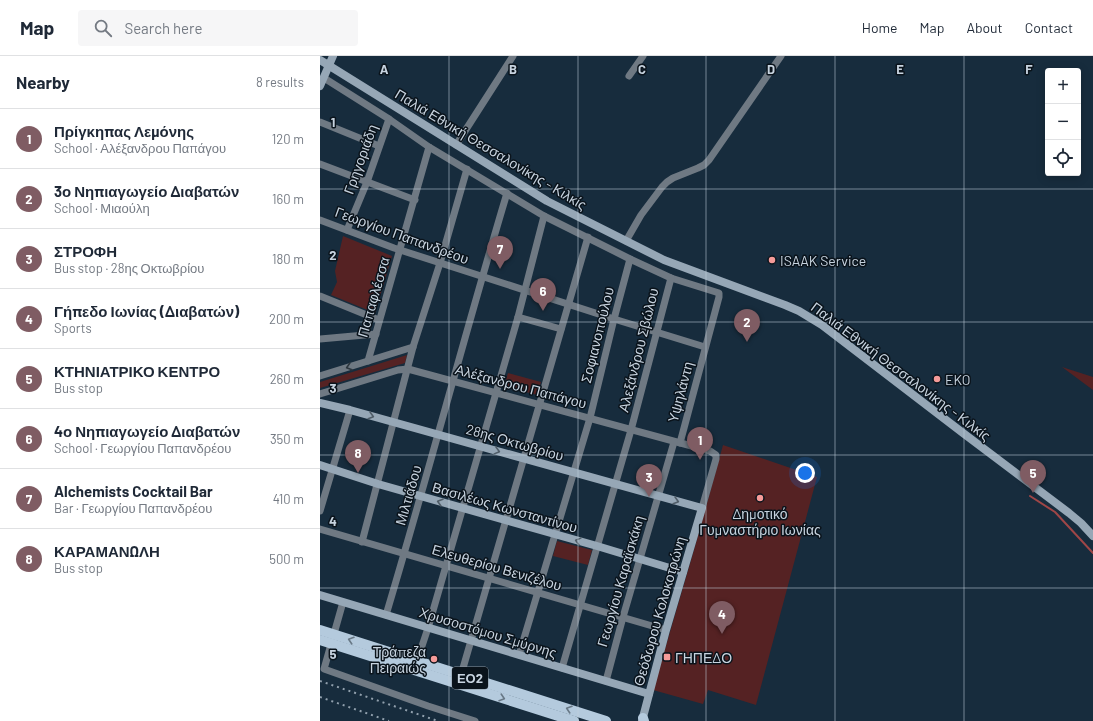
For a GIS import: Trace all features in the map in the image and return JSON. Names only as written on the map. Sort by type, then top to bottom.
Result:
[{"type":"main road","name":"ΕΟ2","points":[[320,630],[332,639],[574,721]]},
{"type":"main road","name":"ΕΟ2","points":[[320,640],[332,639],[417,661],[606,721]]},
{"type":"street","points":[[333,56],[326,68],[322,82],[389,119],[430,147],[544,216],[671,278]]},
{"type":"street","points":[[456,145],[513,56]]},
{"type":"street","points":[[629,76],[643,56]]},
{"type":"street","points":[[626,241],[641,215],[667,182],[704,165],[709,160],[781,56]]},
{"type":"street","name":"Παλιά Εθνική Θεσσαλονίκης - Κιλκίς","points":[[320,60],[326,68],[548,201],[671,263],[785,305],[810,318],[826,328],[963,434],[1069,513],[1093,536]]},
{"type":"street","name":"Γρηγοριάδη","points":[[348,230],[389,119]]},
{"type":"street","points":[[320,122],[379,146]]},
{"type":"street","name":"Παπαφλέσσα","points":[[368,361],[430,147]]},
{"type":"street","points":[[320,164],[415,200]]},
{"type":"street","points":[[362,542],[413,348],[440,263],[467,169]]},
{"type":"street","name":"Μιλτιάδου","points":[[386,615],[422,496],[482,277],[507,193]]},
{"type":"street","points":[[417,661],[428,628],[518,317],[544,216]]},
{"type":"street","name":"Γεωργίου Παπανδρέου","points":[[320,220],[400,250],[705,348]]},
{"type":"street","points":[[461,675],[588,237]]},
{"type":"street","name":"Σοφιανοπούλου","points":[[519,655],[590,418],[630,259]]},
{"type":"street","name":"Υψηλάντη","points":[[671,278],[719,293],[705,348],[677,442]]},
{"type":"street","name":"Αλεξάνδρου Σβώλου","points":[[562,668],[616,484],[671,278]]},
{"type":"street","points":[[320,296],[379,320]]},
{"type":"street","points":[[518,317],[561,329]]},
{"type":"street","points":[[320,339],[376,334]]},
{"type":"street","points":[[320,376],[413,348]]},
{"type":"street","name":"Αλέξανδρου Παπάγου","points":[[320,394],[398,370],[408,369],[714,453],[716,456],[715,465],[702,508]]},
{"type":"street","name":"28ης Οκτωβρίου","points":[[320,403],[438,434],[702,508]]},
{"type":"street","points":[[320,511],[350,410]]},
{"type":"street","name":"Γεωργίου Καραϊσκάκη","points":[[606,681],[658,495],[677,442]]},
{"type":"street","name":"Βασιλέως Κωνσταντίνου","points":[[320,465],[378,484],[683,572]]},
{"type":"street","name":"Θεόδωρου Κολοκοτρώνη","points":[[643,720],[666,630],[702,508]]},
{"type":"street","name":"Ελευθερίου Βενιζέλου","points":[[320,530],[666,630]]},
{"type":"street","name":"Χρυσοστόμου Σμύρνης","points":[[320,595],[649,694]]},
{"type":"street","points":[[343,602],[324,669],[475,721]]},
{"type":"shaded area","points":[[343,236],[392,256],[375,313],[331,295],[337,282],[335,271]]},
{"type":"shaded area","points":[[407,355],[405,363],[320,388],[320,382]]},
{"type":"shaded area","points":[[1062,367],[1093,377],[1093,390]]},
{"type":"shaded area","points":[[508,373],[541,382],[537,395],[504,386]]},
{"type":"shaded area","points":[[723,445],[817,477],[756,705],[708,690],[703,704],[653,690]]},
{"type":"shaded area","points":[[557,541],[592,550],[588,565],[553,556]]},
{"type":"waterway","points":[[1030,496],[1055,512],[1093,553]]},
{"type":"railway","points":[[320,681],[438,721]]},
{"type":"railway","points":[[320,697],[389,721]]},
{"type":"place","name":"ISAAK Service","points":[[772,260]]},
{"type":"place","name":"Alchemists Cocktail Bar","points":[[500,269]]},
{"type":"place","name":"4ο Νηπιαγωγείο Διαβατών","points":[[543,311]]},
{"type":"place","name":"3ο Νηπιαγωγείο Διαβατών","points":[[747,342]]},
{"type":"place","name":"EKO","points":[[937,379]]},
{"type":"place","name":"Πρίγκηπας Λεμόνης","points":[[700,460]]},
{"type":"place","name":"ΚΑΡΑΜΑΝΩΛΗ","points":[[358,473]]},
{"type":"place","name":"ΚΤΗΝΙΑΤΡΙΚΟ ΚΕΝΤΡΟ","points":[[1033,493]]},
{"type":"place","name":"ΣΤΡΟΦΗ","points":[[649,497]]},
{"type":"place","name":"Δημοτικό Γυμναστήριο Ιωνίας","points":[[760,498]]},
{"type":"place","name":"Γήπεδο Ιωνίας (Διαβατών)","points":[[722,634]]},
{"type":"place","name":"ΓΗΠΕΔΟ","points":[[667,657]]},
{"type":"place","name":"Τράπεζα Πειραιώς","points":[[434,659]]}]
